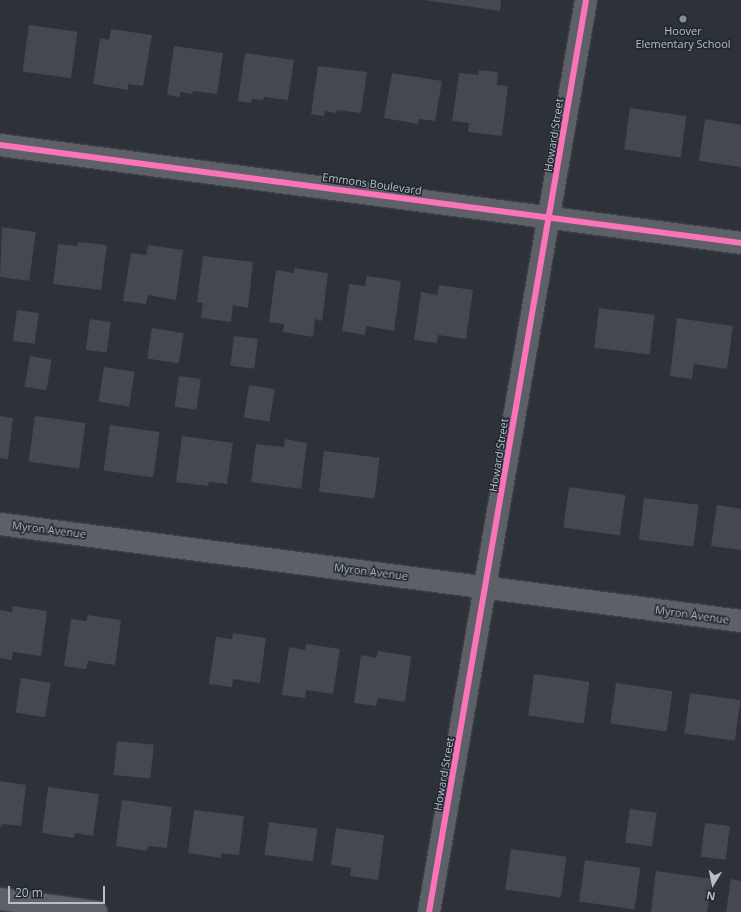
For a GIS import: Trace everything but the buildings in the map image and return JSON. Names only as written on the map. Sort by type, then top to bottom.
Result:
[{"type":"street","name":"Howard Street","points":[[429,912],[488,588],[551,218],[586,0]]},
{"type":"street","name":"Emmons Boulevard","points":[[0,145],[741,243]]},
{"type":"street","name":"Myron Avenue","points":[[0,524],[741,621]]},
{"type":"street","points":[[0,899],[96,912]]},
{"type":"cycle path","points":[[429,912],[586,0]]},
{"type":"cycle path","points":[[0,145],[741,243]]},
{"type":"place","name":"Hoover Elementary School","points":[[683,19]]}]
